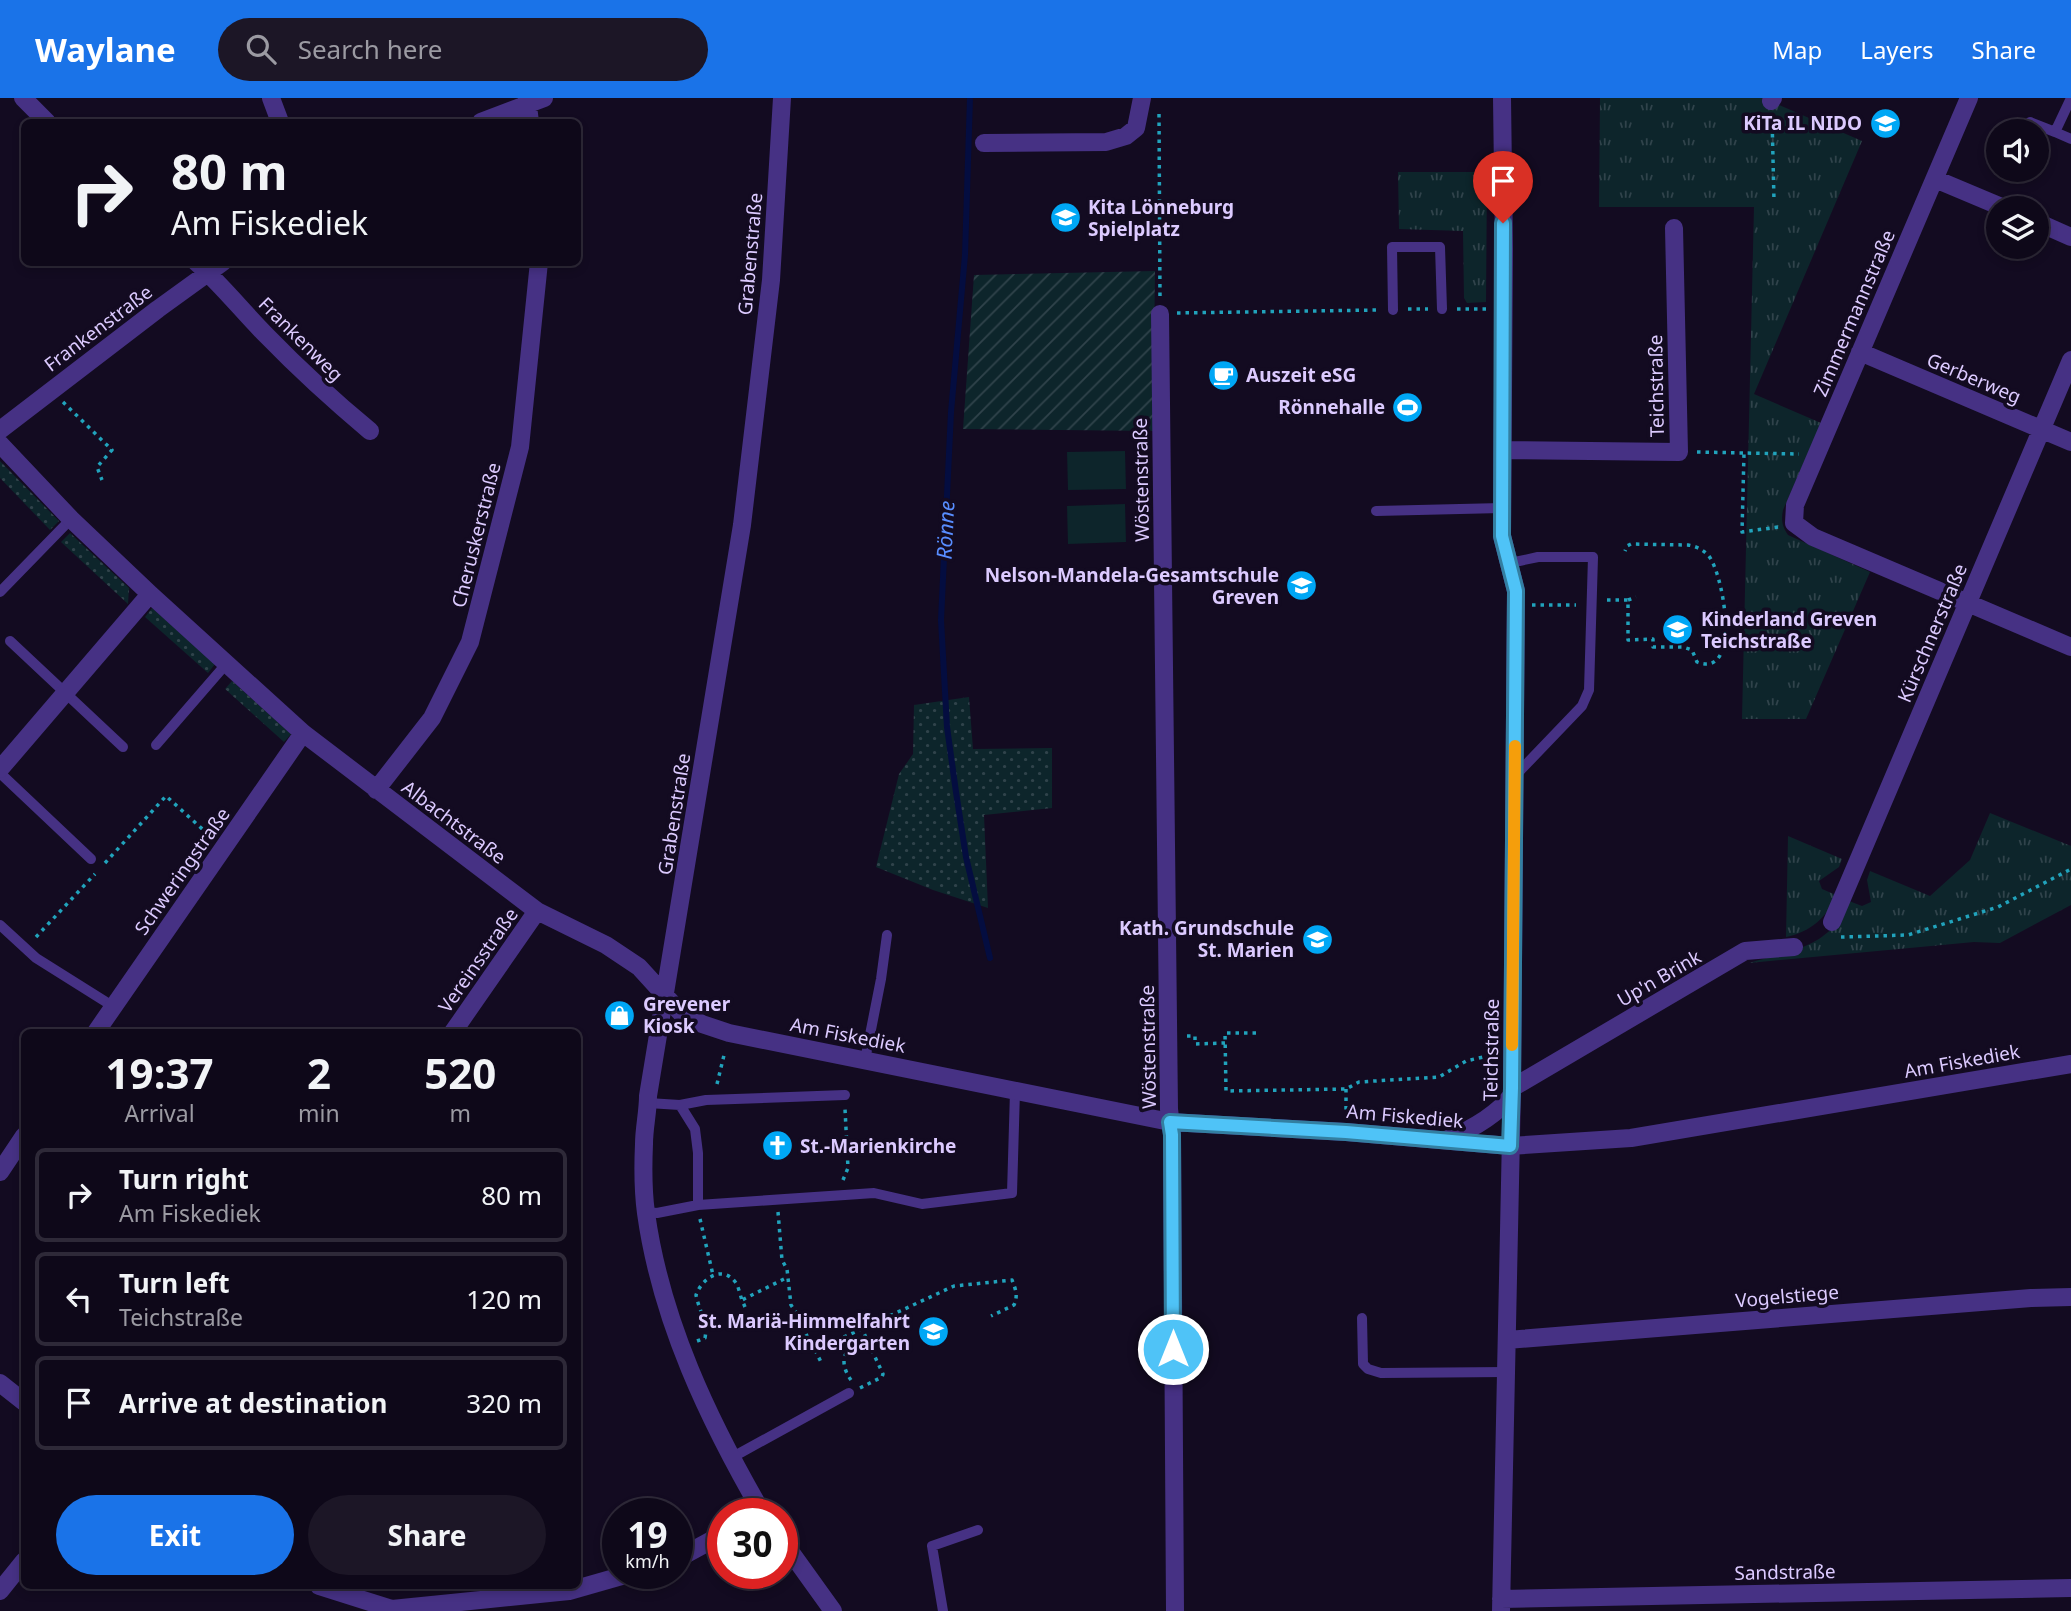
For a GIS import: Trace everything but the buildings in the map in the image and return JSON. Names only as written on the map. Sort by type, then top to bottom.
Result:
[{"type":"street","points":[[23,98],[44,119]]},
{"type":"street","points":[[271,98],[279,119]]},
{"type":"street","name":"Grabenstraße","points":[[754,1498],[731,1458],[691,1372],[663,1293],[646,1212],[643,1145],[742,525],[771,280],[782,98]]},
{"type":"street","points":[[984,143],[1106,142],[1126,136],[1136,128],[1142,98]]},
{"type":"street","name":"Teichstraße","points":[[1501,1605],[1512,1092],[1515,776],[1515,582],[1502,536],[1502,98]]},
{"type":"street","name":"Zimmermannstraße","points":[[1794,523],[1795,505],[1969,98]]},
{"type":"street","points":[[488,119],[533,100]]},
{"type":"street","points":[[530,119],[533,100]]},
{"type":"street","points":[[1935,179],[1986,200]]},
{"type":"street","points":[[2049,227],[2071,237]]},
{"type":"street","name":"Teichstraße","points":[[1503,450],[1679,452],[1674,228]]},
{"type":"street","name":"Cheruskerstraße","points":[[376,790],[432,718],[470,642],[520,447],[539,266]]},
{"type":"street","name":"Frankenstraße","points":[[0,430],[202,268]]},
{"type":"street","name":"Frankenweg","points":[[202,268],[330,398],[370,430]]},
{"type":"street","name":"Wöstenstraße","points":[[1160,314],[1168,1036],[1172,1135],[1175,1611]]},
{"type":"street","name":"Gerberweg","points":[[1860,352],[2071,442]]},
{"type":"street","name":"Kürschnerstraße","points":[[1830,930],[2071,360]]},
{"type":"street","name":"Albachtstraße","points":[[0,444],[71,519],[303,733],[537,911],[606,945],[639,967],[665,998]]},
{"type":"street","points":[[1794,523],[1813,537],[2071,647]]},
{"type":"street","points":[[0,771],[150,594]]},
{"type":"street","name":"Schweringstraße","points":[[98,1029],[303,733]]},
{"type":"street","name":"Vereinsstraße","points":[[455,1029],[537,911]]},
{"type":"street","name":"Up'n Brink","points":[[1445,1140],[1469,1130],[1491,1116],[1512,1092],[1745,951],[1794,947]]},
{"type":"street","name":"Am Fiskediek","points":[[665,998],[681,1013],[729,1033],[1170,1122],[1346,1132],[1510,1146],[1631,1138],[2071,1064]]},
{"type":"street","points":[[0,1172],[21,1140]]},
{"type":"street","name":"Vogelstiege","points":[[1507,1340],[2017,1299],[2071,1297]]},
{"type":"street","points":[[0,1383],[21,1400]]},
{"type":"street","points":[[798,1562],[834,1611]]},
{"type":"street","points":[[0,1591],[21,1565]]},
{"type":"street","points":[[581,1588],[602,1582]]},
{"type":"street","name":"Sandstraße","points":[[1501,1605],[2071,1588]]},
{"type":"street","points":[[328,1589],[392,1610],[492,1593],[576,1589]]},
{"type":"lane","points":[[2055,132],[2071,98]]},
{"type":"lane","points":[[2049,130],[2071,139]]},
{"type":"lane","points":[[1393,310],[1392,247],[1440,247],[1441,309]]},
{"type":"lane","points":[[1376,511],[1502,508]]},
{"type":"lane","points":[[0,592],[71,519]]},
{"type":"lane","points":[[1510,563],[1538,556],[1593,557],[1589,690],[1582,706],[1515,776]]},
{"type":"lane","points":[[10,641],[123,747]]},
{"type":"lane","points":[[156,745],[227,663]]},
{"type":"lane","points":[[0,771],[91,859]]},
{"type":"lane","points":[[0,925],[25,949],[114,1007]]},
{"type":"lane","points":[[865,1060],[887,935]]},
{"type":"lane","points":[[646,1212],[657,1213],[698,1205],[874,1193],[922,1204],[1012,1193],[1015,1091]]},
{"type":"lane","points":[[648,1103],[680,1105],[713,1100],[845,1095]]},
{"type":"lane","points":[[680,1105],[695,1129],[698,1205]]},
{"type":"lane","points":[[1362,1318],[1363,1364],[1368,1369],[1381,1373],[1507,1372]]},
{"type":"lane","points":[[731,1458],[853,1391]]},
{"type":"lane","points":[[943,1611],[933,1546],[978,1530]]},
{"type":"path","points":[[1772,100],[1774,201]]},
{"type":"path","points":[[1159,111],[1160,314],[1504,309]]},
{"type":"path","points":[[59,398],[112,450],[97,467],[102,480]]},
{"type":"path","points":[[1679,452],[1817,454]]},
{"type":"path","points":[[1744,453],[1742,532],[1794,523]]},
{"type":"path","points":[[1625,551],[1631,544],[1688,545],[1696,546],[1707,554],[1716,568],[1724,599],[1725,635],[1720,659],[1704,665],[1697,662],[1692,650],[1683,647],[1653,647],[1653,639],[1628,640],[1628,600]]},
{"type":"path","points":[[1515,605],[1583,605],[1592,599],[1628,600],[1636,597]]},
{"type":"path","points":[[25,949],[166,796],[223,848]]},
{"type":"path","points":[[1830,930],[1908,934],[1998,907],[2071,869]]},
{"type":"path","points":[[1256,1033],[1225,1033],[1226,1091],[1346,1089],[1359,1082],[1439,1077],[1466,1061],[1487,1055],[1511,1053]]},
{"type":"path","points":[[1168,1036],[1195,1036],[1195,1044],[1225,1044]]},
{"type":"path","points":[[713,1100],[727,1044]]},
{"type":"path","points":[[1346,1089],[1346,1132]]},
{"type":"path","points":[[836,1195],[848,1168],[845,1095]]},
{"type":"path","points":[[776,1199],[782,1260],[788,1277],[791,1305],[798,1315],[810,1346],[821,1362]]},
{"type":"path","points":[[698,1205],[713,1275]]},
{"type":"path","points":[[692,1342],[705,1338],[706,1324],[696,1295],[702,1282],[713,1275],[721,1275],[736,1283],[745,1307]]},
{"type":"path","points":[[742,1300],[788,1277]]},
{"type":"path","points":[[815,1350],[954,1286],[1012,1280],[1016,1290],[1014,1305],[991,1316]]},
{"type":"path","points":[[862,1329],[883,1374],[882,1377],[853,1391],[844,1367],[846,1352],[850,1348],[871,1349]]},
{"type":"green space","points":[[1600,98],[1763,98],[1862,141],[1754,394],[1821,423],[1783,510],[1784,529],[1788,535],[1870,572],[1806,719],[1742,719],[1754,207],[1599,207]]},
{"type":"green space","points":[[1398,172],[1487,172],[1486,302],[1467,303],[1464,298],[1463,231],[1399,229]]},
{"type":"green space","points":[[1155,271],[1153,431],[963,429],[974,275]]},
{"type":"green space","points":[[1125,451],[1126,489],[1068,490],[1067,452]]},
{"type":"green space","points":[[0,461],[59,521],[50,530],[0,478]]},
{"type":"green space","points":[[1125,504],[1126,542],[1068,544],[1067,506]]},
{"type":"green space","points":[[70,533],[129,588],[128,604],[61,542]]},
{"type":"green space","points":[[152,608],[215,664],[208,673],[145,617]]},
{"type":"green space","points":[[232,681],[291,734],[284,742],[225,689]]},
{"type":"green space","points":[[969,697],[973,749],[1052,748],[1052,808],[984,815],[988,908],[876,867],[899,774],[913,754],[914,705]]},
{"type":"green space","points":[[1990,813],[2071,846],[2071,905],[2000,943],[1974,942],[1749,963],[1795,950],[1817,940],[1835,925],[1849,901],[1862,906],[1871,902],[1867,880],[1870,871],[1930,896],[1970,860]]},
{"type":"green space","points":[[1788,836],[1842,859],[1839,867],[1819,881],[1822,889],[1836,895],[1828,911],[1810,928],[1786,937]]},
{"type":"waterway","name":"Rönne","points":[[970,98],[965,255],[951,412],[941,620],[947,727],[956,792],[966,857],[990,958]]},
{"type":"slow traffic","points":[[1512,1045],[1515,746]]},
{"type":"place","name":"KiTa IL NIDO","points":[[1885,123]]},
{"type":"place","name":"Kita Lönneburg Spielplatz","points":[[1065,218]]},
{"type":"place","name":"Auszeit eSG","points":[[1223,375]]},
{"type":"place","name":"Rönnehalle","points":[[1408,407]]},
{"type":"place","name":"Nelson-Mandela-Gesamtschule Greven","points":[[1302,586]]},
{"type":"place","name":"Kinderland Greven Teichstraße","points":[[1678,630]]},
{"type":"place","name":"Kath. Grundschule St. Marien","points":[[1317,939]]},
{"type":"place","name":"Grevener Kiosk","points":[[620,1015]]},
{"type":"place","name":"St.-Marienkirche","points":[[777,1146]]},
{"type":"place","name":"St. Mariä-Himmelfahrt Kindergarten","points":[[933,1332]]},
{"type":"route","points":[[1173,1349],[1170,1122],[1346,1132],[1510,1146],[1516,591],[1502,536],[1503,223]]}]
